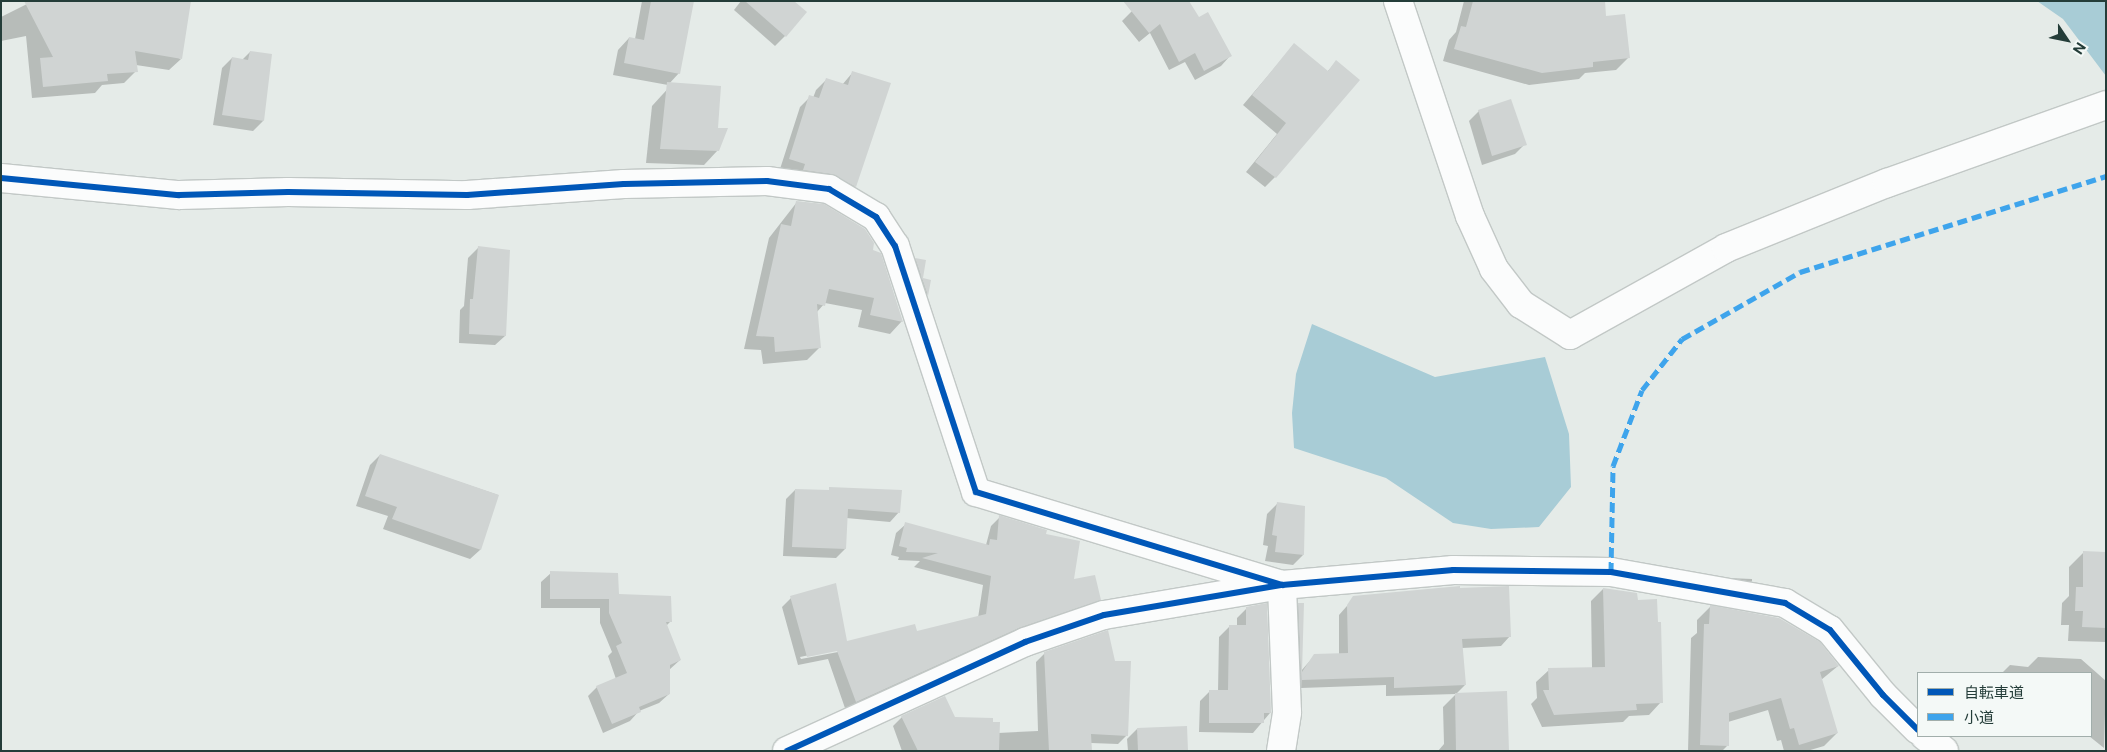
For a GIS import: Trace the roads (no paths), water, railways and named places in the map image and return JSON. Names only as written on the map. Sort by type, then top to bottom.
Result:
[{"type":"street","points":[[1398,1],[1470,216],[1494,269],[1521,304],[1570,335],[1726,248],[1887,183],[2106,105]]},
{"type":"street","points":[[1,178],[179,195],[288,192],[467,195],[624,184],[767,180],[829,189],[876,217],[895,246],[976,492],[1282,584]]},
{"type":"street","points":[[787,751],[1025,642],[1104,615],[1282,584],[1453,570],[1611,572],[1785,603],[1830,630],[1883,695],[1917,729]]},
{"type":"street","points":[[1280,751],[1287,712],[1282,584]]},
{"type":"street","points":[[1926,737],[1944,751]]},
{"type":"water","points":[[2037,1],[2106,1],[2106,76],[2063,19]]},
{"type":"water","points":[[1312,324],[1435,377],[1545,357],[1569,434],[1571,487],[1539,527],[1491,529],[1453,523],[1386,478],[1294,448],[1292,413],[1296,374]]}]
